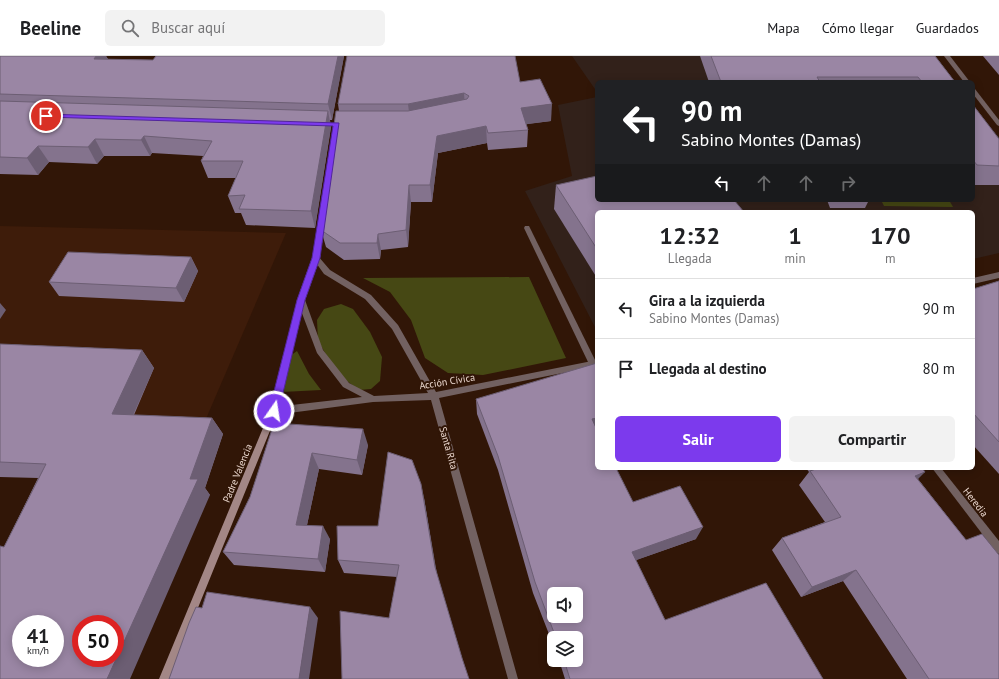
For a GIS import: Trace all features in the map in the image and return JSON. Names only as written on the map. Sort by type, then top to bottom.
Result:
[{"type":"main road","name":"Padre Valencia","points":[[164,679],[274,411],[301,300],[316,258],[324,203]]},
{"type":"street","points":[[946,56],[965,80]]},
{"type":"street","points":[[975,93],[999,124]]},
{"type":"street","points":[[527,228],[595,364]]},
{"type":"street","name":"Santa Rita","points":[[316,258],[327,272],[368,297],[395,326],[434,396],[513,679]]},
{"type":"street","points":[[975,281],[999,275]]},
{"type":"street","points":[[301,300],[320,351],[346,385],[373,399]]},
{"type":"street","name":"Acción Cívica","points":[[274,411],[373,399],[434,396],[595,364]]},
{"type":"street","name":"Heredia","points":[[938,470],[999,549]]},
{"type":"shaded area","points":[[572,56],[933,56],[952,80],[595,80],[595,89]]},
{"type":"shaded area","points":[[595,97],[595,202],[975,202],[975,107],[999,137],[999,253],[975,259],[975,210],[595,210],[595,327],[525,191],[572,176],[558,105]]},
{"type":"shaded area","points":[[882,202],[950,202],[953,207],[884,206]]},
{"type":"shaded area","points":[[0,226],[286,233],[202,428],[0,418]]},
{"type":"shaded area","points":[[529,277],[566,358],[483,375],[448,373],[425,358],[411,320],[390,292],[363,278]]},
{"type":"shaded area","points":[[341,304],[353,309],[370,332],[382,357],[380,381],[371,389],[359,390],[347,381],[330,361],[318,341],[317,320],[324,309]]},
{"type":"shaded area","points":[[297,351],[309,374],[321,390],[282,392],[290,356]]},
{"type":"building","points":[[0,56],[96,56],[94,59],[153,60],[156,56],[338,56],[328,104],[0,94]]},
{"type":"building","points":[[347,56],[515,56],[520,82],[540,79],[552,104],[521,108],[528,130],[488,133],[486,126],[437,136],[430,185],[409,185],[406,230],[378,234],[377,243],[340,243],[321,230],[321,214],[336,111],[408,111],[467,99],[469,96],[464,93],[408,104],[338,104]]},
{"type":"building","points":[[711,56],[935,56],[953,80],[920,80],[918,77],[817,77],[819,80],[720,80]]},
{"type":"building","points":[[0,101],[328,111],[311,211],[239,209],[245,195],[228,196],[243,161],[201,161],[212,141],[144,136],[141,140],[95,139],[88,147],[38,146],[27,158],[0,157]]},
{"type":"building","points":[[975,108],[999,139],[999,166],[977,165],[975,162]]},
{"type":"building","points":[[595,176],[595,202],[736,202],[742,210],[595,210],[595,246],[556,185]]},
{"type":"building","points":[[68,252],[191,257],[176,288],[49,282]]},
{"type":"building","points":[[999,281],[999,442],[975,415],[975,288]]},
{"type":"building","points":[[0,344],[142,350],[112,414],[212,418],[190,479],[198,479],[124,642],[124,615],[72,615],[72,667],[112,667],[107,679],[0,679],[0,546],[4,547],[46,464],[0,462]]},
{"type":"building","points":[[595,364],[595,418],[592,419],[595,426],[595,470],[617,470],[633,502],[680,486],[703,527],[632,552],[665,620],[766,583],[823,679],[570,679],[566,667],[583,667],[583,631],[553,631],[550,623],[583,623],[583,587],[547,587],[547,614],[535,582],[498,456],[476,399]]},
{"type":"building","points":[[274,423],[363,429],[357,460],[312,453],[296,525],[323,526],[318,559],[223,552],[250,497]]},
{"type":"building","points":[[388,452],[412,460],[421,484],[435,567],[469,679],[342,679],[340,611],[389,618],[399,565],[338,560],[337,526],[378,526]]},
{"type":"building","points":[[924,470],[925,472],[915,476],[966,540],[982,534],[999,555],[999,679],[929,679],[856,570],[812,587],[782,538],[841,517],[810,471]]},
{"type":"building","points":[[207,592],[310,607],[299,679],[169,679],[189,623],[196,607],[202,608]]},
{"type":"route","points":[[46,116],[336,124],[316,258],[301,300],[274,411]]}]
